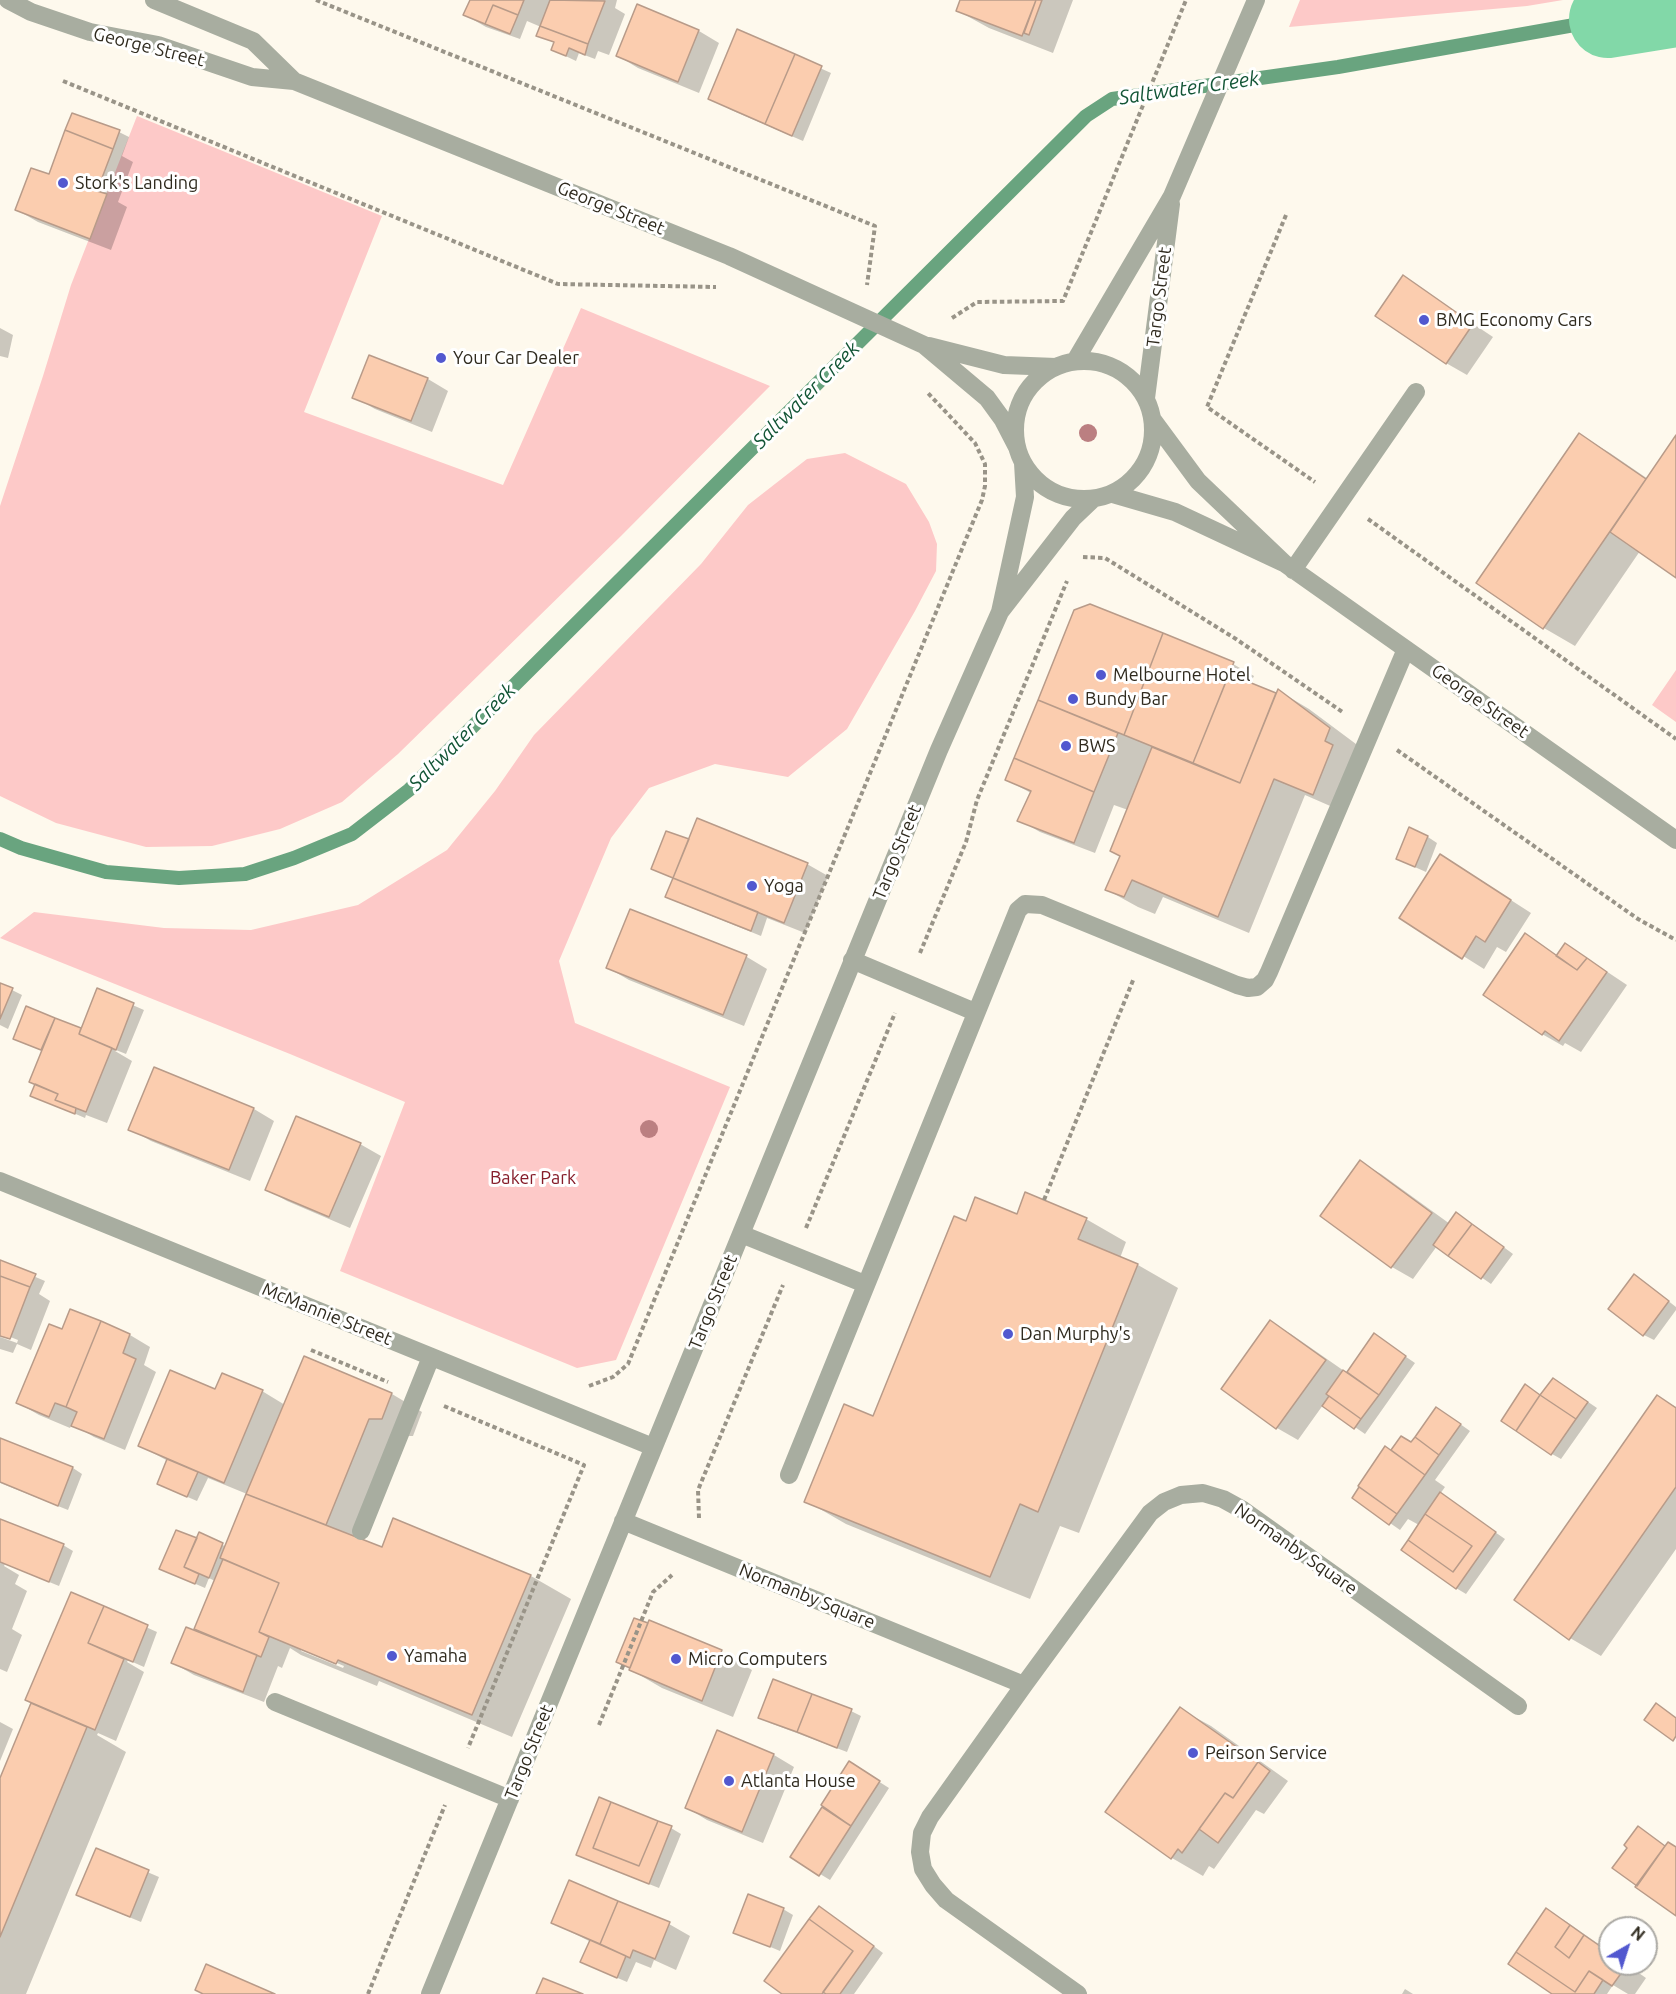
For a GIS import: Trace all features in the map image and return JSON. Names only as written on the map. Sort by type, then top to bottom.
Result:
[{"type":"street","name":"George Street","points":[[8,0],[31,12],[90,32],[158,45],[252,77],[294,81],[729,256],[922,344],[1004,365],[1056,367]]},
{"type":"street","name":"George Street","points":[[154,0],[253,41],[294,81]]},
{"type":"street","name":"Targo Street","points":[[1075,362],[1172,196],[1256,0]]},
{"type":"street","name":"Targo Street","points":[[1146,398],[1172,196]]},
{"type":"street","name":"George Street","points":[[922,344],[987,398],[1002,420],[1020,455]]},
{"type":"street","points":[[1075,362],[1096,362],[1116,369],[1133,382],[1146,398],[1153,420],[1152,443],[1146,463],[1132,481],[1113,494],[1093,499],[1072,499],[1052,492],[1035,479],[1020,455],[1015,428],[1018,409],[1027,391],[1040,377],[1056,367],[1075,362]]},
{"type":"street","points":[[1288,566],[1341,500],[1416,392]]},
{"type":"street","name":"George Street","points":[[1153,420],[1198,481],[1288,566],[1676,840]]},
{"type":"street","name":"Targo Street","points":[[430,1994],[852,960],[939,750],[1000,612],[1025,497],[1020,455]]},
{"type":"street","name":"George Street","points":[[1113,494],[1175,512],[1288,566]]},
{"type":"street","name":"Targo Street","points":[[1000,612],[1073,518],[1093,499]]},
{"type":"street","points":[[789,1475],[1018,910],[1025,904],[1042,905],[1248,988],[1257,987],[1265,980],[1406,649]]},
{"type":"street","points":[[852,960],[975,1012]]},
{"type":"street","name":"McMannie Street","points":[[0,1181],[653,1447]]},
{"type":"street","points":[[741,1234],[865,1284]]},
{"type":"street","points":[[361,1531],[431,1357]]},
{"type":"street","name":"Normanby Square","points":[[1078,1994],[946,1900],[933,1886],[923,1869],[920,1852],[922,1833],[930,1817],[1024,1685],[1150,1513],[1164,1502],[1181,1495],[1203,1493],[1223,1499],[1243,1510],[1518,1706]]},
{"type":"street","name":"Normanby Square","points":[[623,1521],[1024,1685]]},
{"type":"street","points":[[275,1702],[510,1799]]},
{"type":"path","points":[[316,0],[875,226],[867,285]]},
{"type":"path","points":[[946,323],[977,302],[1063,302],[1186,0]]},
{"type":"path","points":[[63,81],[558,284],[725,287]]},
{"type":"path","points":[[1286,215],[1208,407],[1676,739]]},
{"type":"path","points":[[585,1394],[587,1386],[613,1377],[628,1364],[982,500],[985,486],[985,464],[975,443],[923,388]]},
{"type":"path","points":[[599,1725],[653,1592],[679,1570],[699,1524],[698,1490],[966,842],[977,800],[1068,579]]},
{"type":"path","points":[[1044,1200],[1146,948]]},
{"type":"path","points":[[311,1350],[584,1465],[368,1994]]},
{"type":"green space","points":[[1300,0],[1563,0],[1527,6],[1289,27]]},
{"type":"green space","points":[[137,116],[382,216],[304,412],[503,485],[581,308],[770,386],[621,536],[398,754],[342,802],[280,829],[212,846],[146,847],[56,823],[0,796],[0,506],[71,285]]},
{"type":"green space","name":"Baker Park","points":[[845,453],[906,484],[929,522],[937,544],[936,571],[915,611],[847,729],[788,777],[715,764],[649,788],[611,838],[559,961],[575,1023],[730,1087],[616,1360],[577,1368],[340,1271],[405,1102],[0,938],[34,912],[164,928],[251,930],[358,905],[447,850],[495,791],[534,735],[701,564],[748,505],[807,459]]},
{"type":"green space","points":[[1676,670],[1676,722],[1652,705]]},
{"type":"building","points":[[470,0],[524,0],[518,15],[493,5],[485,24],[463,15]]},
{"type":"building","points":[[550,0],[605,1],[588,44],[540,26]]},
{"type":"building","points":[[960,0],[1036,0],[1022,36],[956,11]]},
{"type":"building","points":[[1036,0],[1042,0],[1029,35],[1024,33]]},
{"type":"building","points":[[637,4],[699,30],[678,82],[616,56]]},
{"type":"building","points":[[493,5],[518,15],[510,34],[485,24]]},
{"type":"building","points":[[540,26],[588,44],[585,55],[569,48],[566,56],[551,50],[554,42],[536,36]]},
{"type":"building","points":[[737,29],[795,54],[765,124],[708,99]]},
{"type":"building","points":[[795,54],[822,66],[792,136],[765,124]]},
{"type":"building","points":[[72,113],[120,130],[113,149],[65,130]]},
{"type":"building","name":"Stork's Landing","points":[[65,130],[113,149],[97,191],[107,194],[90,239],[15,210],[31,168],[49,174]]},
{"type":"building","name":"BMG Economy Cars","points":[[1403,275],[1473,324],[1446,364],[1375,316]]},
{"type":"building","points":[[369,355],[428,378],[411,421],[352,398]]},
{"type":"building","points":[[1579,433],[1646,479],[1543,629],[1476,583]]},
{"type":"building","points":[[1676,435],[1676,578],[1610,532]]},
{"type":"building","points":[[1090,604],[1163,633],[1124,735],[1038,700],[1074,610]]},
{"type":"building","points":[[1163,633],[1234,662],[1193,763],[1124,735]]},
{"type":"building","points":[[1229,674],[1276,693],[1240,783],[1193,763]]},
{"type":"building","points":[[1278,689],[1330,728],[1325,741],[1333,745],[1313,795],[1274,779],[1218,917],[1132,880],[1124,897],[1105,890],[1120,856],[1110,851],[1152,747],[1240,783]]},
{"type":"building","name":"BWS","points":[[1038,700],[1118,733],[1094,792],[1014,758]]},
{"type":"building","points":[[1014,758],[1094,792],[1074,843],[1017,821],[1031,791],[1005,780]]},
{"type":"building","points":[[697,818],[808,863],[784,923],[673,878]]},
{"type":"building","points":[[1409,827],[1428,836],[1415,867],[1396,859]]},
{"type":"building","points":[[666,831],[689,839],[673,878],[651,869]]},
{"type":"building","points":[[1440,854],[1511,900],[1485,942],[1476,936],[1462,959],[1399,918]]},
{"type":"building","points":[[673,878],[758,912],[751,931],[665,897]]},
{"type":"building","points":[[630,909],[747,955],[723,1015],[606,968]]},
{"type":"building","points":[[1525,933],[1577,970],[1587,958],[1607,972],[1559,1041],[1545,1031],[1542,1035],[1483,995]]},
{"type":"building","points":[[1565,943],[1587,958],[1577,970],[1556,956]]},
{"type":"building","points":[[0,983],[13,988],[0,1019]]},
{"type":"building","points":[[97,988],[134,1003],[116,1050],[79,1034]]},
{"type":"building","points":[[26,1006],[55,1018],[41,1050],[13,1039]]},
{"type":"building","points":[[55,1018],[81,1028],[79,1034],[112,1048],[86,1112],[55,1100],[58,1094],[29,1082]]},
{"type":"building","points":[[154,1067],[254,1108],[229,1170],[128,1130]]},
{"type":"building","points":[[35,1084],[58,1094],[55,1100],[76,1108],[75,1114],[30,1096]]},
{"type":"building","points":[[296,1116],[361,1143],[329,1217],[265,1190]]},
{"type":"building","points":[[1360,1160],[1432,1213],[1391,1268],[1320,1216]]},
{"type":"building","name":"Dan Murphy's","points":[[1025,1192],[1087,1218],[1078,1239],[1138,1264],[1038,1512],[1020,1504],[990,1577],[804,1502],[844,1404],[873,1416],[954,1216],[966,1221],[975,1197],[1017,1214]]},
{"type":"building","points":[[1456,1212],[1472,1224],[1448,1256],[1433,1245]]},
{"type":"building","points":[[1472,1224],[1504,1247],[1481,1279],[1448,1256]]},
{"type":"building","points":[[0,1260],[36,1274],[30,1287],[0,1276]]},
{"type":"building","points":[[1634,1274],[1669,1301],[1643,1336],[1608,1309]]},
{"type":"building","points":[[0,1276],[30,1287],[10,1339],[0,1336]]},
{"type":"building","points":[[70,1309],[101,1321],[66,1407],[55,1403],[49,1417],[16,1403],[49,1324],[62,1329]]},
{"type":"building","points":[[1270,1320],[1326,1360],[1276,1429],[1221,1389]]},
{"type":"building","points":[[101,1321],[130,1334],[123,1353],[136,1359],[104,1439],[71,1426],[77,1412],[66,1407]]},
{"type":"building","points":[[1374,1333],[1406,1356],[1379,1395],[1347,1372]]},
{"type":"building","points":[[304,1356],[392,1393],[382,1419],[369,1419],[326,1525],[246,1494]]},
{"type":"building","points":[[170,1370],[215,1389],[222,1373],[263,1390],[224,1483],[138,1446]]},
{"type":"building","points":[[1343,1370],[1379,1395],[1361,1419],[1326,1394]]},
{"type":"building","points":[[1553,1378],[1588,1402],[1576,1419],[1540,1395]]},
{"type":"building","points":[[1525,1384],[1540,1395],[1516,1431],[1501,1421]]},
{"type":"building","points":[[1540,1395],[1576,1419],[1551,1455],[1516,1431]]},
{"type":"building","points":[[1657,1395],[1676,1408],[1676,1487],[1569,1640],[1514,1600]]},
{"type":"building","points":[[1329,1396],[1361,1419],[1354,1429],[1322,1406]]},
{"type":"building","points":[[1436,1407],[1461,1424],[1439,1455],[1415,1437]]},
{"type":"building","points":[[1401,1436],[1411,1442],[1415,1437],[1439,1455],[1425,1475],[1391,1450]]},
{"type":"building","points":[[0,1438],[73,1467],[58,1506],[0,1482]]},
{"type":"building","points":[[1385,1446],[1425,1475],[1397,1514],[1358,1486]]},
{"type":"building","points":[[167,1459],[198,1472],[187,1497],[157,1484]]},
{"type":"building","points":[[1359,1487],[1397,1514],[1389,1525],[1352,1498]]},
{"type":"building","points":[[1440,1492],[1496,1532],[1456,1589],[1401,1550],[1408,1540],[1453,1572],[1472,1546],[1425,1514]]},
{"type":"building","points":[[246,1494],[382,1547],[393,1518],[531,1575],[472,1715],[338,1660],[336,1664],[259,1632],[279,1583],[220,1558]]},
{"type":"building","points":[[1425,1514],[1472,1546],[1453,1572],[1408,1540]]},
{"type":"building","points":[[0,1519],[64,1544],[49,1582],[0,1562]]},
{"type":"building","points":[[176,1530],[197,1538],[184,1567],[199,1574],[195,1584],[159,1569]]},
{"type":"building","points":[[199,1532],[223,1543],[209,1578],[184,1567]]},
{"type":"building","points":[[223,1559],[279,1583],[259,1632],[269,1637],[261,1657],[194,1629]]},
{"type":"building","points":[[71,1592],[104,1606],[88,1643],[124,1659],[95,1730],[25,1700]]},
{"type":"building","points":[[104,1606],[148,1625],[133,1662],[88,1643]]},
{"type":"building","points":[[634,1618],[648,1623],[630,1668],[616,1662]]},
{"type":"building","name":"Micro Computers","points":[[649,1620],[722,1650],[702,1701],[629,1670]]},
{"type":"building","points":[[186,1627],[257,1655],[243,1692],[171,1663]]},
{"type":"building","points":[[773,1679],[812,1694],[797,1732],[758,1718]]},
{"type":"building","points":[[812,1694],[852,1709],[837,1748],[797,1732]]},
{"type":"building","points":[[31,1703],[87,1727],[0,1937],[0,1778]]},
{"type":"building","points":[[1656,1703],[1676,1718],[1676,1736],[1673,1741],[1644,1720]]},
{"type":"building","points":[[1180,1707],[1258,1762],[1233,1798],[1225,1793],[1182,1853],[1178,1849],[1171,1859],[1105,1812]]},
{"type":"building","name":"Atlanta House","points":[[717,1730],[774,1754],[742,1832],[685,1808]]},
{"type":"building","points":[[849,1761],[880,1781],[851,1826],[821,1805]]},
{"type":"building","points":[[1258,1762],[1270,1771],[1218,1843],[1199,1829],[1225,1793],[1233,1798]]},
{"type":"building","points":[[599,1797],[611,1802],[593,1848],[639,1866],[658,1821],[672,1826],[649,1884],[576,1855]]},
{"type":"building","points":[[611,1802],[658,1821],[639,1866],[593,1848]]},
{"type":"building","points":[[822,1807],[851,1826],[819,1876],[790,1857]]},
{"type":"building","points":[[1638,1826],[1665,1846],[1637,1886],[1612,1868],[1627,1848],[1624,1845]]},
{"type":"building","points":[[1668,1842],[1676,1847],[1676,1916],[1635,1887]]},
{"type":"building","points":[[96,1848],[149,1870],[130,1917],[76,1895]]},
{"type":"building","points":[[569,1880],[618,1901],[600,1944],[551,1923]]},
{"type":"building","points":[[748,1894],[784,1908],[770,1947],[733,1933]]},
{"type":"building","points":[[618,1901],[670,1922],[655,1959],[633,1950],[630,1958],[600,1944]]},
{"type":"building","points":[[819,1906],[874,1946],[840,1994],[823,1992],[853,1951],[809,1919]]},
{"type":"building","points":[[1546,1908],[1570,1925],[1555,1947],[1569,1958],[1584,1935],[1598,1945],[1598,1976],[1619,1976],[1612,1986],[1589,1971],[1575,1992],[1516,1952]]},
{"type":"building","points":[[809,1919],[853,1951],[822,1994],[782,1994],[764,1981]]},
{"type":"building","points":[[1570,1925],[1584,1935],[1569,1958],[1555,1947]]},
{"type":"building","points":[[590,1940],[626,1956],[617,1978],[580,1962]]},
{"type":"building","points":[[1516,1952],[1575,1992],[1589,1971],[1603,1980],[1594,1994],[1552,1994],[1508,1964]]},
{"type":"building","points":[[206,1964],[275,1994],[203,1994],[195,1990]]},
{"type":"building","points":[[543,1978],[583,1994],[536,1994]]},
{"type":"waterway","name":"Saltwater Creek","points":[[1608,19],[1676,8]]},
{"type":"waterway","name":"Saltwater Creek","points":[[0,839],[21,848],[106,872],[179,878],[245,874],[294,858],[352,834],[409,790],[1086,116],[1112,99],[1338,67],[1608,19]]},
{"type":"place","name":"Stork's Landing","points":[[63,183]]},
{"type":"place","name":"BMG Economy Cars","points":[[1424,320]]},
{"type":"place","name":"Your Car Dealer","points":[[441,358]]},
{"type":"place","name":"Melbourne Hotel","points":[[1101,675]]},
{"type":"place","name":"Bundy Bar","points":[[1073,699]]},
{"type":"place","name":"BWS","points":[[1066,746]]},
{"type":"place","name":"Yoga","points":[[752,886]]},
{"type":"place","name":"Dan Murphy's","points":[[1008,1334]]},
{"type":"place","name":"Yamaha","points":[[392,1656]]},
{"type":"place","name":"Micro Computers","points":[[676,1659]]},
{"type":"place","name":"Peirson Service","points":[[1193,1753]]},
{"type":"place","name":"Atlanta House","points":[[729,1781]]}]
